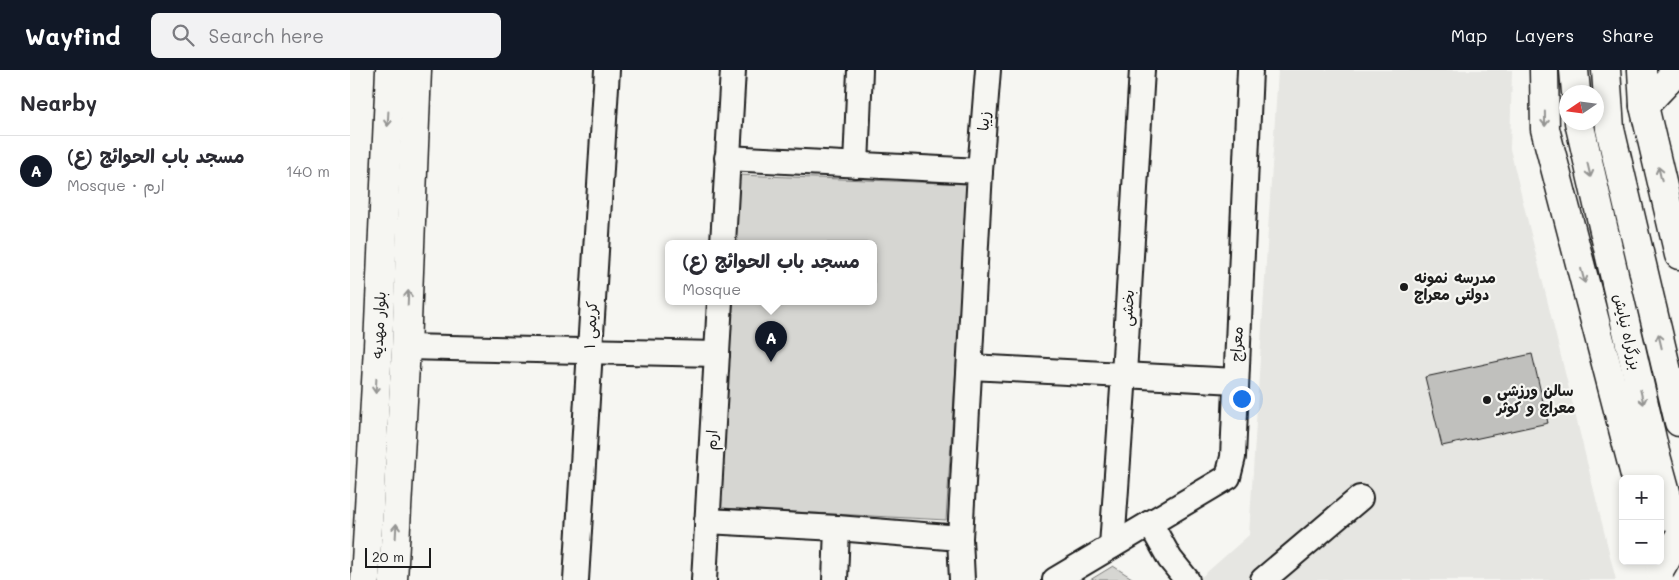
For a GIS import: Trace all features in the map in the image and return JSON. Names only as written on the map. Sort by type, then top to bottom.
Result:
[{"type":"main road","name":"بلوار مهدیه","points":[[360,575],[378,347],[390,70]]},
{"type":"main road","name":"بلوار مهدیه","points":[[394,580],[418,70]]},
{"type":"main road","name":"بزرگراه نیایش","points":[[1544,70],[1545,129],[1635,475]]},
{"type":"main road","points":[[1574,70],[1575,85]]},
{"type":"main road","name":"بزرگراه نیایش","points":[[1606,70],[1610,129],[1679,422]]},
{"type":"main road","points":[[1642,70],[1644,106],[1679,256]]},
{"type":"main road","points":[[1644,106],[1678,70]]},
{"type":"main road","name":"بزرگراه نیایش","points":[[1580,130],[1655,452],[1679,539]]},
{"type":"main road","points":[[378,347],[406,347]]},
{"type":"main road","points":[[1660,571],[1679,539]]},
{"type":"street","name":"کریمی ۱","points":[[576,580],[607,70]]},
{"type":"street","points":[[722,240],[733,70]]},
{"type":"street","points":[[856,165],[860,70]]},
{"type":"street","name":"زیبا","points":[[962,580],[960,538],[980,171],[988,70]]},
{"type":"street","name":"بخشی","points":[[1112,546],[1142,70]]},
{"type":"street","name":"معراج","points":[[1055,580],[1228,477],[1233,457],[1250,70]]},
{"type":"street","points":[[727,158],[980,171]]},
{"type":"street","name":"ارم","points":[[704,580],[720,305]]},
{"type":"street","points":[[406,347],[717,354]]},
{"type":"street","points":[[970,367],[1236,381]]},
{"type":"street","points":[[1263,580],[1360,498]]},
{"type":"street","points":[[707,521],[837,528],[960,538]]},
{"type":"street","points":[[1150,523],[1170,559],[1187,580]]},
{"type":"street","points":[[835,580],[837,528]]},
{"type":"shaded area","name":"مدرسه نمونه دولتی معراج","points":[[1278,70],[1512,70],[1510,149],[1616,580],[1198,580],[1249,535]]},
{"type":"shaded area","points":[[739,175],[968,184],[946,520],[721,508],[732,305],[877,305],[877,240],[735,240]]},
{"type":"shaded area","points":[[1113,566],[1135,580],[1090,580]]},
{"type":"building","name":"سالن ورزشی معراج و کوثر","points":[[1532,354],[1548,423],[1442,446],[1425,377]]},
{"type":"place","name":"مدرسه نمونه دولتی معراج","points":[[1404,287]]},
{"type":"place","name":"مسجد باب الحوائج (ع)","points":[[771,362]]},
{"type":"place","name":"سالن ورزشی معراج و کوثر","points":[[1487,400]]}]
